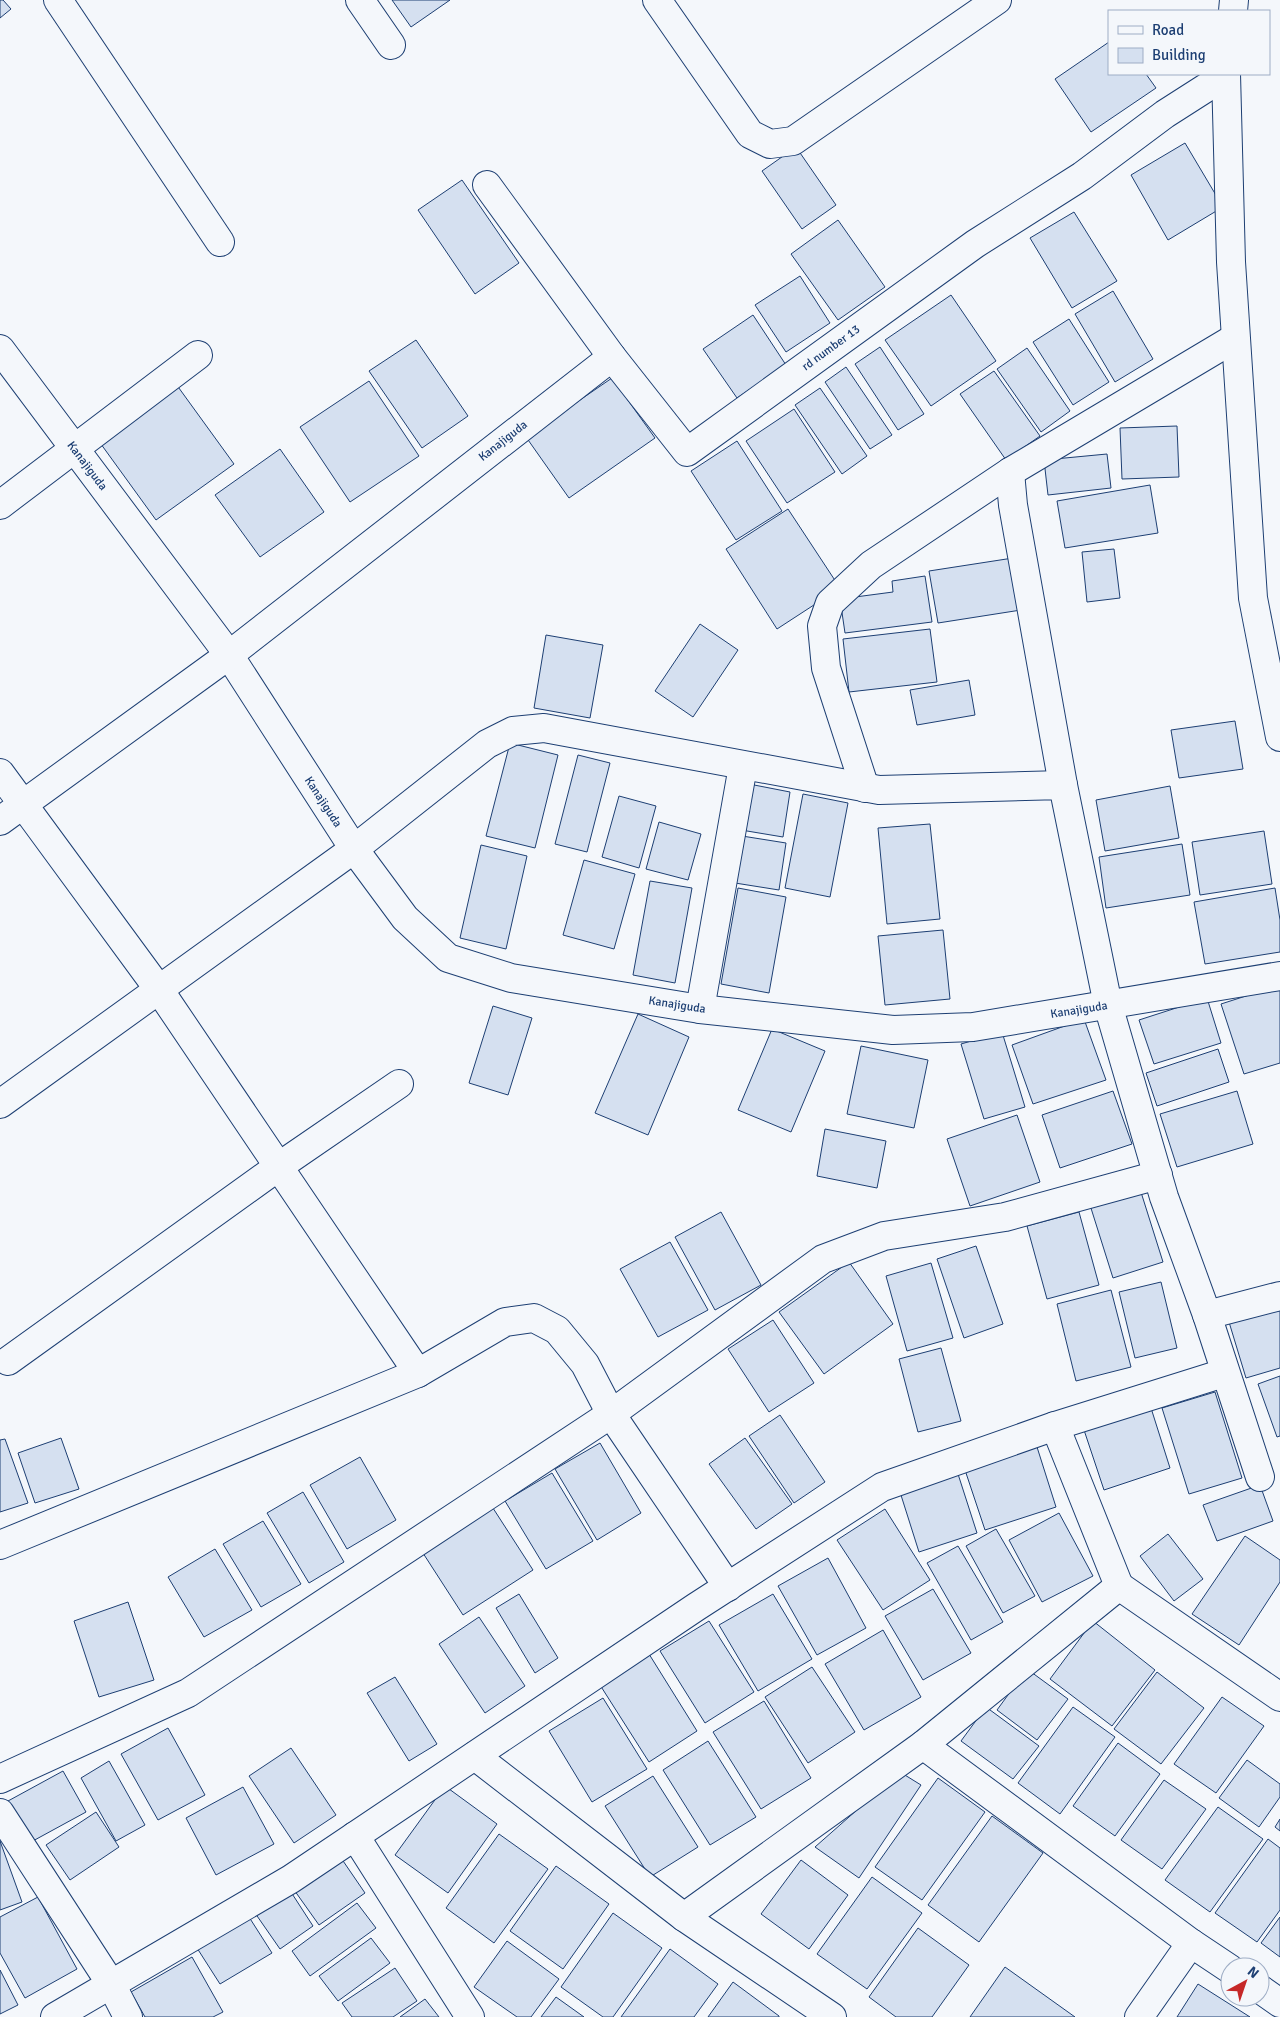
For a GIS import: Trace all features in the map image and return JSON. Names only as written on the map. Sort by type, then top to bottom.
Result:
[{"type":"street","points":[[58,0],[220,242]]},
{"type":"street","points":[[360,0],[391,46]]},
{"type":"street","points":[[657,0],[750,134],[770,144],[793,141],[997,0]]},
{"type":"street","name":"rd number 13","points":[[612,357],[687,452],[975,244],[1082,176],[1165,114],[1224,75]]},
{"type":"street","points":[[1226,75],[1235,338],[1253,598],[1280,737]]},
{"type":"street","points":[[487,185],[612,357]]},
{"type":"street","points":[[865,788],[826,668],[822,626],[830,602],[870,565],[1010,472],[1235,338]]},
{"type":"street","name":"Kanajiguda","points":[[0,349],[229,655],[354,850],[405,918],[448,958],[510,978],[700,1009],[893,1030],[973,1027],[1280,976]]},
{"type":"street","points":[[0,505],[198,355]]},
{"type":"street","name":"Kanajiguda","points":[[229,655],[612,357]]},
{"type":"street","points":[[1010,472],[1013,505],[1063,785],[1108,1005],[1158,1175],[1207,1315],[1224,1373],[1260,1477]]},
{"type":"street","points":[[0,821],[229,655]]},
{"type":"street","points":[[0,1104],[354,850],[487,744],[513,731],[544,728],[879,790],[1063,785]]},
{"type":"street","points":[[700,1009],[743,766]]},
{"type":"street","points":[[0,773],[160,991],[418,1373]]},
{"type":"street","points":[[8,1360],[278,1167],[399,1084]]},
{"type":"street","points":[[0,1779],[188,1693],[611,1414],[823,1259],[884,1236],[1006,1217],[1158,1175]]},
{"type":"street","points":[[1207,1315],[1280,1296]]},
{"type":"street","points":[[0,1545],[418,1373],[505,1322],[534,1318],[557,1330],[585,1364],[611,1414],[728,1587]]},
{"type":"street","points":[[55,2017],[291,1879],[728,1587],[882,1487],[1055,1426],[1224,1373]]},
{"type":"street","points":[[1055,1426],[1120,1586],[1280,1697]]},
{"type":"street","points":[[684,1917],[923,1745],[1120,1586]]},
{"type":"street","points":[[923,1745],[1191,1943],[1220,1962]]},
{"type":"street","points":[[475,1756],[684,1917],[832,2017]]},
{"type":"street","points":[[0,1813],[111,1984],[128,2017]]},
{"type":"street","points":[[355,1836],[470,2017]]},
{"type":"street","points":[[1139,2017],[1191,1943]]},
{"type":"building","points":[[0,0],[3,0],[11,9],[0,18]]},
{"type":"building","points":[[392,0],[450,0],[411,27]]},
{"type":"building","points":[[1108,43],[1108,75],[1147,75],[1156,88],[1091,132],[1055,79]]},
{"type":"building","points":[[1185,143],[1223,207],[1168,240],[1131,175]]},
{"type":"building","points":[[796,147],[836,205],[802,229],[762,171]]},
{"type":"building","points":[[462,180],[519,263],[475,294],[418,210]]},
{"type":"building","points":[[1074,212],[1117,281],[1072,308],[1030,238]]},
{"type":"building","points":[[838,220],[885,287],[838,320],[791,254]]},
{"type":"building","points":[[800,276],[830,323],[786,352],[755,305]]},
{"type":"building","points":[[1113,291],[1153,359],[1115,382],[1075,314]]},
{"type":"building","points":[[951,295],[996,361],[931,406],[885,340]]},
{"type":"building","points":[[753,315],[786,365],[737,398],[703,349]]},
{"type":"building","points":[[1069,319],[1109,382],[1073,405],[1033,342]]},
{"type":"building","points":[[416,340],[468,416],[422,448],[369,371]]},
{"type":"building","points":[[880,347],[924,414],[898,430],[855,364]]},
{"type":"building","points":[[1027,348],[1070,411],[1041,432],[997,369]]},
{"type":"building","points":[[846,367],[892,435],[870,449],[825,382]]},
{"type":"building","points":[[994,371],[1040,436],[1006,460],[960,394]]},
{"type":"building","points":[[612,378],[655,438],[569,498],[526,437]]},
{"type":"building","points":[[369,381],[419,456],[350,502],[300,427]]},
{"type":"building","points":[[176,384],[234,464],[156,520],[98,440]]},
{"type":"building","points":[[820,388],[867,456],[842,474],[795,405]]},
{"type":"building","points":[[794,409],[835,472],[787,503],[746,441]]},
{"type":"building","points":[[1177,426],[1179,477],[1122,479],[1120,428]]},
{"type":"building","points":[[737,441],[782,511],[736,540],[691,471]]},
{"type":"building","points":[[280,449],[324,512],[260,557],[215,495]]},
{"type":"building","points":[[1107,454],[1111,488],[1048,495],[1044,460]]},
{"type":"building","points":[[1150,485],[1158,533],[1065,548],[1057,501]]},
{"type":"building","points":[[788,509],[840,588],[777,629],[726,549]]},
{"type":"building","points":[[1114,549],[1120,598],[1087,602],[1082,552]]},
{"type":"building","points":[[1013,558],[1021,610],[938,623],[929,571]]},
{"type":"building","points":[[925,576],[932,622],[845,633],[840,599],[893,592],[892,581]]},
{"type":"building","points":[[700,624],[738,650],[693,717],[655,691]]},
{"type":"building","points":[[930,629],[937,682],[849,692],[843,639]]},
{"type":"building","points":[[546,635],[603,645],[590,718],[534,708]]},
{"type":"building","points":[[969,680],[975,715],[917,725],[910,690]]},
{"type":"building","points":[[1235,721],[1243,769],[1179,778],[1171,730]]},
{"type":"building","points":[[510,743],[558,755],[535,848],[486,836]]},
{"type":"building","points":[[578,755],[610,763],[587,852],[555,844]]},
{"type":"building","points":[[749,784],[790,792],[783,837],[741,830]]},
{"type":"building","points":[[1170,786],[1179,838],[1105,851],[1096,800]]},
{"type":"building","points":[[803,794],[848,803],[830,897],[785,888]]},
{"type":"building","points":[[619,796],[656,806],[639,868],[602,857]]},
{"type":"building","points":[[659,822],[701,834],[688,880],[646,869]]},
{"type":"building","points":[[930,824],[940,919],[887,924],[878,828]]},
{"type":"building","points":[[1264,831],[1272,884],[1200,895],[1192,842]]},
{"type":"building","points":[[742,836],[786,843],[779,890],[735,883]]},
{"type":"building","points":[[1182,844],[1190,895],[1106,908],[1099,857]]},
{"type":"building","points":[[481,845],[527,856],[506,949],[460,938]]},
{"type":"building","points":[[584,860],[635,874],[614,949],[563,935]]},
{"type":"building","points":[[650,881],[692,888],[675,983],[633,975]]},
{"type":"building","points":[[738,888],[786,897],[769,993],[721,984]]},
{"type":"building","points":[[1275,888],[1280,920],[1280,952],[1205,964],[1194,902]]},
{"type":"building","points":[[943,930],[950,999],[885,1005],[878,936]]},
{"type":"building","points":[[1280,985],[1280,1063],[1244,1074],[1221,1004]]},
{"type":"building","points":[[1207,998],[1221,1043],[1154,1064],[1139,1020]]},
{"type":"building","points":[[493,1006],[532,1018],[508,1095],[469,1083]]},
{"type":"building","points":[[638,1014],[689,1037],[648,1135],[595,1113]]},
{"type":"building","points":[[1084,1019],[1106,1080],[1033,1104],[1012,1045]]},
{"type":"building","points":[[772,1029],[825,1051],[791,1132],[738,1110]]},
{"type":"building","points":[[1002,1032],[1025,1107],[984,1119],[961,1044]]},
{"type":"building","points":[[861,1046],[928,1060],[914,1128],[847,1114]]},
{"type":"building","points":[[1218,1049],[1229,1082],[1157,1106],[1146,1073]]},
{"type":"building","points":[[1113,1091],[1132,1144],[1060,1168],[1042,1115]]},
{"type":"building","points":[[1237,1091],[1253,1144],[1177,1167],[1160,1114]]},
{"type":"building","points":[[1017,1115],[1040,1182],[970,1206],[947,1139]]},
{"type":"building","points":[[825,1129],[886,1141],[877,1188],[817,1176]]},
{"type":"building","points":[[1140,1189],[1163,1262],[1113,1278],[1090,1205]]},
{"type":"building","points":[[721,1212],[761,1285],[715,1310],[675,1237]]},
{"type":"building","points":[[1079,1212],[1099,1285],[1047,1299],[1027,1226]]},
{"type":"building","points":[[670,1242],[708,1310],[658,1337],[620,1269]]},
{"type":"building","points":[[976,1246],[1003,1324],[964,1338],[937,1259]]},
{"type":"building","points":[[849,1262],[893,1324],[824,1374],[779,1312]]},
{"type":"building","points":[[931,1263],[953,1338],[907,1351],[886,1276]]},
{"type":"building","points":[[1161,1282],[1177,1348],[1135,1358],[1119,1292]]},
{"type":"building","points":[[1111,1290],[1131,1367],[1076,1381],[1057,1304]]},
{"type":"building","points":[[1280,1307],[1280,1368],[1246,1378],[1229,1322]]},
{"type":"building","points":[[773,1320],[814,1383],[769,1412],[728,1349]]},
{"type":"building","points":[[941,1348],[961,1421],[918,1432],[899,1359]]},
{"type":"building","points":[[1280,1376],[1280,1436],[1277,1437],[1258,1384]]},
{"type":"building","points":[[1215,1392],[1242,1478],[1189,1494],[1162,1408]]},
{"type":"building","points":[[1151,1408],[1170,1468],[1104,1490],[1084,1430]]},
{"type":"building","points":[[780,1415],[825,1482],[794,1503],[749,1436]]},
{"type":"building","points":[[61,1438],[79,1489],[35,1503],[18,1453]]},
{"type":"building","points":[[745,1438],[792,1504],[756,1529],[709,1464]]},
{"type":"building","points":[[5,1439],[28,1503],[0,1512],[0,1440]]},
{"type":"building","points":[[600,1443],[641,1513],[597,1540],[555,1469]]},
{"type":"building","points":[[1037,1447],[1056,1507],[985,1530],[965,1470]]},
{"type":"building","points":[[360,1457],[396,1520],[347,1549],[310,1485]]},
{"type":"building","points":[[552,1473],[593,1541],[546,1569],[505,1501]]},
{"type":"building","points":[[958,1474],[977,1533],[919,1552],[900,1492]]},
{"type":"building","points":[[1260,1485],[1273,1521],[1217,1541],[1203,1505]]},
{"type":"building","points":[[303,1492],[344,1562],[309,1583],[267,1513]]},
{"type":"building","points":[[491,1505],[533,1570],[463,1615],[421,1550]]},
{"type":"building","points":[[885,1509],[930,1580],[883,1610],[837,1540]]},
{"type":"building","points":[[1059,1513],[1093,1576],[1042,1602],[1009,1540]]},
{"type":"building","points":[[263,1521],[301,1584],[261,1607],[223,1544]]},
{"type":"building","points":[[996,1529],[1035,1596],[1003,1613],[966,1546]]},
{"type":"building","points":[[1168,1534],[1203,1579],[1174,1601],[1140,1556]]},
{"type":"building","points":[[1245,1536],[1280,1560],[1280,1582],[1239,1645],[1192,1614]]},
{"type":"building","points":[[958,1546],[1003,1622],[971,1640],[927,1563]]},
{"type":"building","points":[[215,1549],[252,1610],[204,1637],[168,1577]]},
{"type":"building","points":[[828,1558],[866,1628],[817,1655],[778,1586]]},
{"type":"building","points":[[933,1589],[971,1653],[923,1680],[885,1616]]},
{"type":"building","points":[[519,1594],[558,1658],[535,1673],[496,1608]]},
{"type":"building","points":[[773,1594],[812,1659],[758,1691],[719,1625]]},
{"type":"building","points":[[128,1602],[154,1680],[99,1697],[74,1621]]},
{"type":"building","points":[[479,1617],[525,1686],[485,1713],[439,1644]]},
{"type":"building","points":[[709,1621],[754,1692],[705,1723],[660,1651]]},
{"type":"building","points":[[1093,1621],[1155,1670],[1112,1726],[1050,1679]]},
{"type":"building","points":[[883,1630],[921,1697],[864,1730],[825,1664]]},
{"type":"building","points":[[649,1654],[697,1731],[649,1762],[600,1685]]},
{"type":"building","points":[[812,1667],[855,1732],[808,1763],[765,1697]]},
{"type":"building","points":[[1027,1669],[1068,1699],[1037,1740],[997,1710]]},
{"type":"building","points":[[1157,1672],[1204,1708],[1161,1764],[1114,1729]]},
{"type":"building","points":[[395,1677],[437,1744],[409,1761],[367,1693]]},
{"type":"building","points":[[1222,1697],[1264,1726],[1216,1793],[1174,1764]]},
{"type":"building","points":[[603,1698],[647,1769],[592,1802],[549,1731]]},
{"type":"building","points":[[764,1701],[811,1778],[761,1809],[713,1732]]},
{"type":"building","points":[[986,1707],[1039,1746],[1013,1779],[961,1741]]},
{"type":"building","points":[[1073,1707],[1115,1737],[1060,1814],[1018,1783]]},
{"type":"building","points":[[168,1728],[205,1795],[158,1820],[121,1754]]},
{"type":"building","points":[[708,1741],[756,1817],[710,1845],[663,1770]]},
{"type":"building","points":[[1118,1743],[1160,1774],[1115,1836],[1073,1806]]},
{"type":"building","points":[[291,1748],[336,1815],[294,1843],[249,1776]]},
{"type":"building","points":[[1247,1760],[1280,1784],[1280,1797],[1259,1827],[1219,1798]]},
{"type":"building","points":[[109,1761],[145,1825],[116,1841],[81,1778]]},
{"type":"building","points":[[63,1771],[86,1812],[31,1842],[8,1801]]},
{"type":"building","points":[[900,1772],[921,1785],[859,1878],[815,1847]]},
{"type":"building","points":[[653,1776],[698,1847],[650,1877],[605,1806]]},
{"type":"building","points":[[938,1778],[985,1812],[922,1900],[875,1867]]},
{"type":"building","points":[[1164,1780],[1206,1809],[1162,1869],[1121,1840]]},
{"type":"building","points":[[445,1786],[497,1824],[448,1893],[395,1855]]},
{"type":"building","points":[[243,1787],[274,1844],[216,1875],[186,1818]]},
{"type":"building","points":[[1218,1807],[1263,1839],[1210,1912],[1165,1880]]},
{"type":"building","points":[[96,1812],[119,1847],[70,1880],[46,1845]]},
{"type":"building","points":[[992,1816],[1043,1853],[979,1942],[928,1905]]},
{"type":"building","points":[[1280,1819],[1280,1831],[1275,1827]]},
{"type":"building","points":[[499,1834],[548,1869],[494,1943],[446,1908]]},
{"type":"building","points":[[1268,1839],[1280,1848],[1280,1910],[1257,1942],[1215,1913]]},
{"type":"building","points":[[0,1841],[22,1902],[0,1910]]},
{"type":"building","points":[[339,1855],[365,1893],[319,1925],[292,1887]]},
{"type":"building","points":[[801,1860],[848,1895],[809,1949],[761,1914]]},
{"type":"building","points":[[556,1866],[609,1904],[563,1969],[510,1931]]},
{"type":"building","points":[[872,1877],[922,1913],[867,1989],[817,1954]]},
{"type":"building","points":[[289,1889],[313,1926],[280,1949],[255,1913]]},
{"type":"building","points":[[38,1897],[77,1969],[25,1998],[0,1953],[0,1917]]},
{"type":"building","points":[[357,1903],[376,1928],[310,1976],[292,1951]]},
{"type":"building","points":[[613,1913],[662,1948],[613,2017],[603,2017],[561,1987]]},
{"type":"building","points":[[249,1917],[272,1953],[220,1984],[197,1948]]},
{"type":"building","points":[[1280,1917],[1280,1957],[1261,1943]]},
{"type":"building","points":[[918,1928],[969,1965],[932,2017],[896,2017],[869,1997]]},
{"type":"building","points":[[371,1938],[390,1963],[338,2001],[319,1976]]},
{"type":"building","points":[[507,1941],[559,1979],[531,2017],[517,2017],[474,1987]]},
{"type":"building","points":[[670,1949],[718,1984],[694,2017],[621,2017]]},
{"type":"building","points":[[192,1957],[223,2012],[213,2017],[145,2017],[131,1992]]},
{"type":"building","points":[[1005,1967],[1075,2017],[970,2017]]},
{"type":"building","points":[[395,1968],[417,2001],[393,2017],[352,2017],[342,2003]]},
{"type":"building","points":[[0,1970],[18,2005],[0,2014]]},
{"type":"building","points":[[733,1982],[779,2016],[779,2017],[708,2017]]},
{"type":"building","points":[[1198,1984],[1220,1998],[1220,2007],[1234,2007],[1250,2017],[1177,2017]]},
{"type":"building","points":[[556,1997],[584,2017],[541,2017]]},
{"type":"building","points":[[425,1999],[439,2017],[400,2017]]}]
